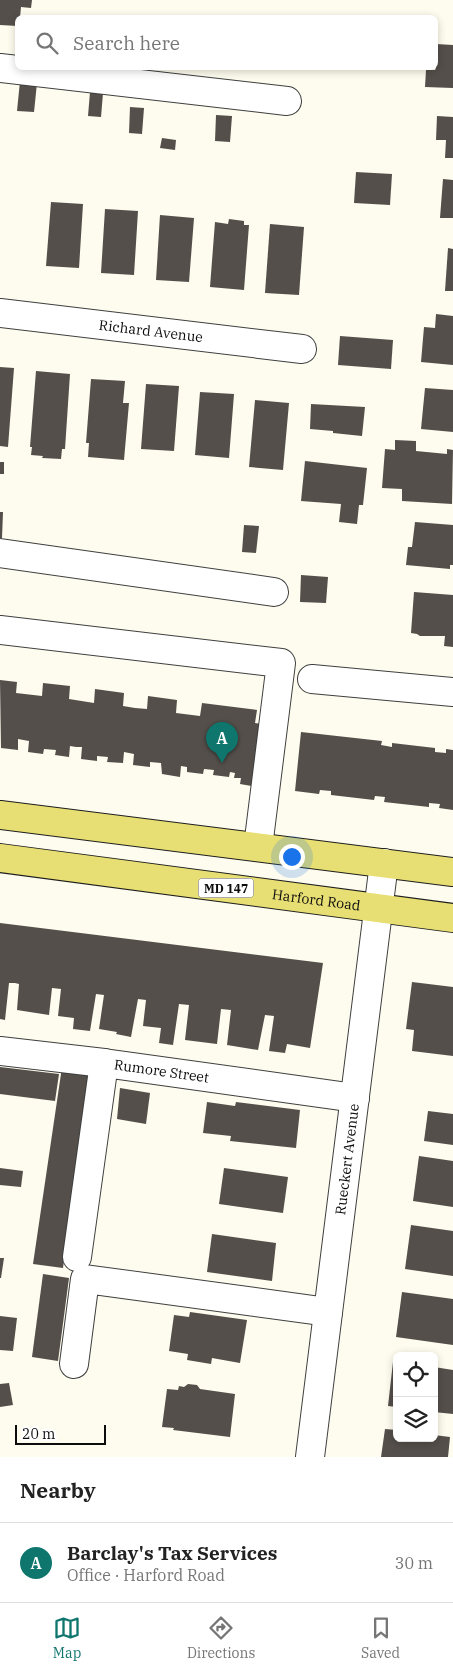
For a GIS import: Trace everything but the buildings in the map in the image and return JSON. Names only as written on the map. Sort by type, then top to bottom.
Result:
[{"type":"main road","points":[[0,815],[453,872]]},
{"type":"main road","name":"Harford Road","points":[[0,858],[453,918]]},
{"type":"street","points":[[0,68],[15,70]]},
{"type":"street","points":[[17,70],[287,101]]},
{"type":"street","name":"Richard Avenue","points":[[0,313],[302,349]]},
{"type":"street","points":[[0,553],[274,592]]},
{"type":"street","points":[[0,630],[281,663],[258,847]]},
{"type":"street","points":[[312,680],[453,692]]},
{"type":"street","name":"Rueckert Avenue","points":[[310,1457],[384,863]]},
{"type":"street","points":[[0,1051],[104,1063]]},
{"type":"street","name":"Rumore Street","points":[[77,1257],[104,1063],[355,1098]]},
{"type":"street","points":[[74,1364],[85,1279],[328,1312]]},
{"type":"place","name":"Barclay's Tax Services","points":[[222,763]]}]
